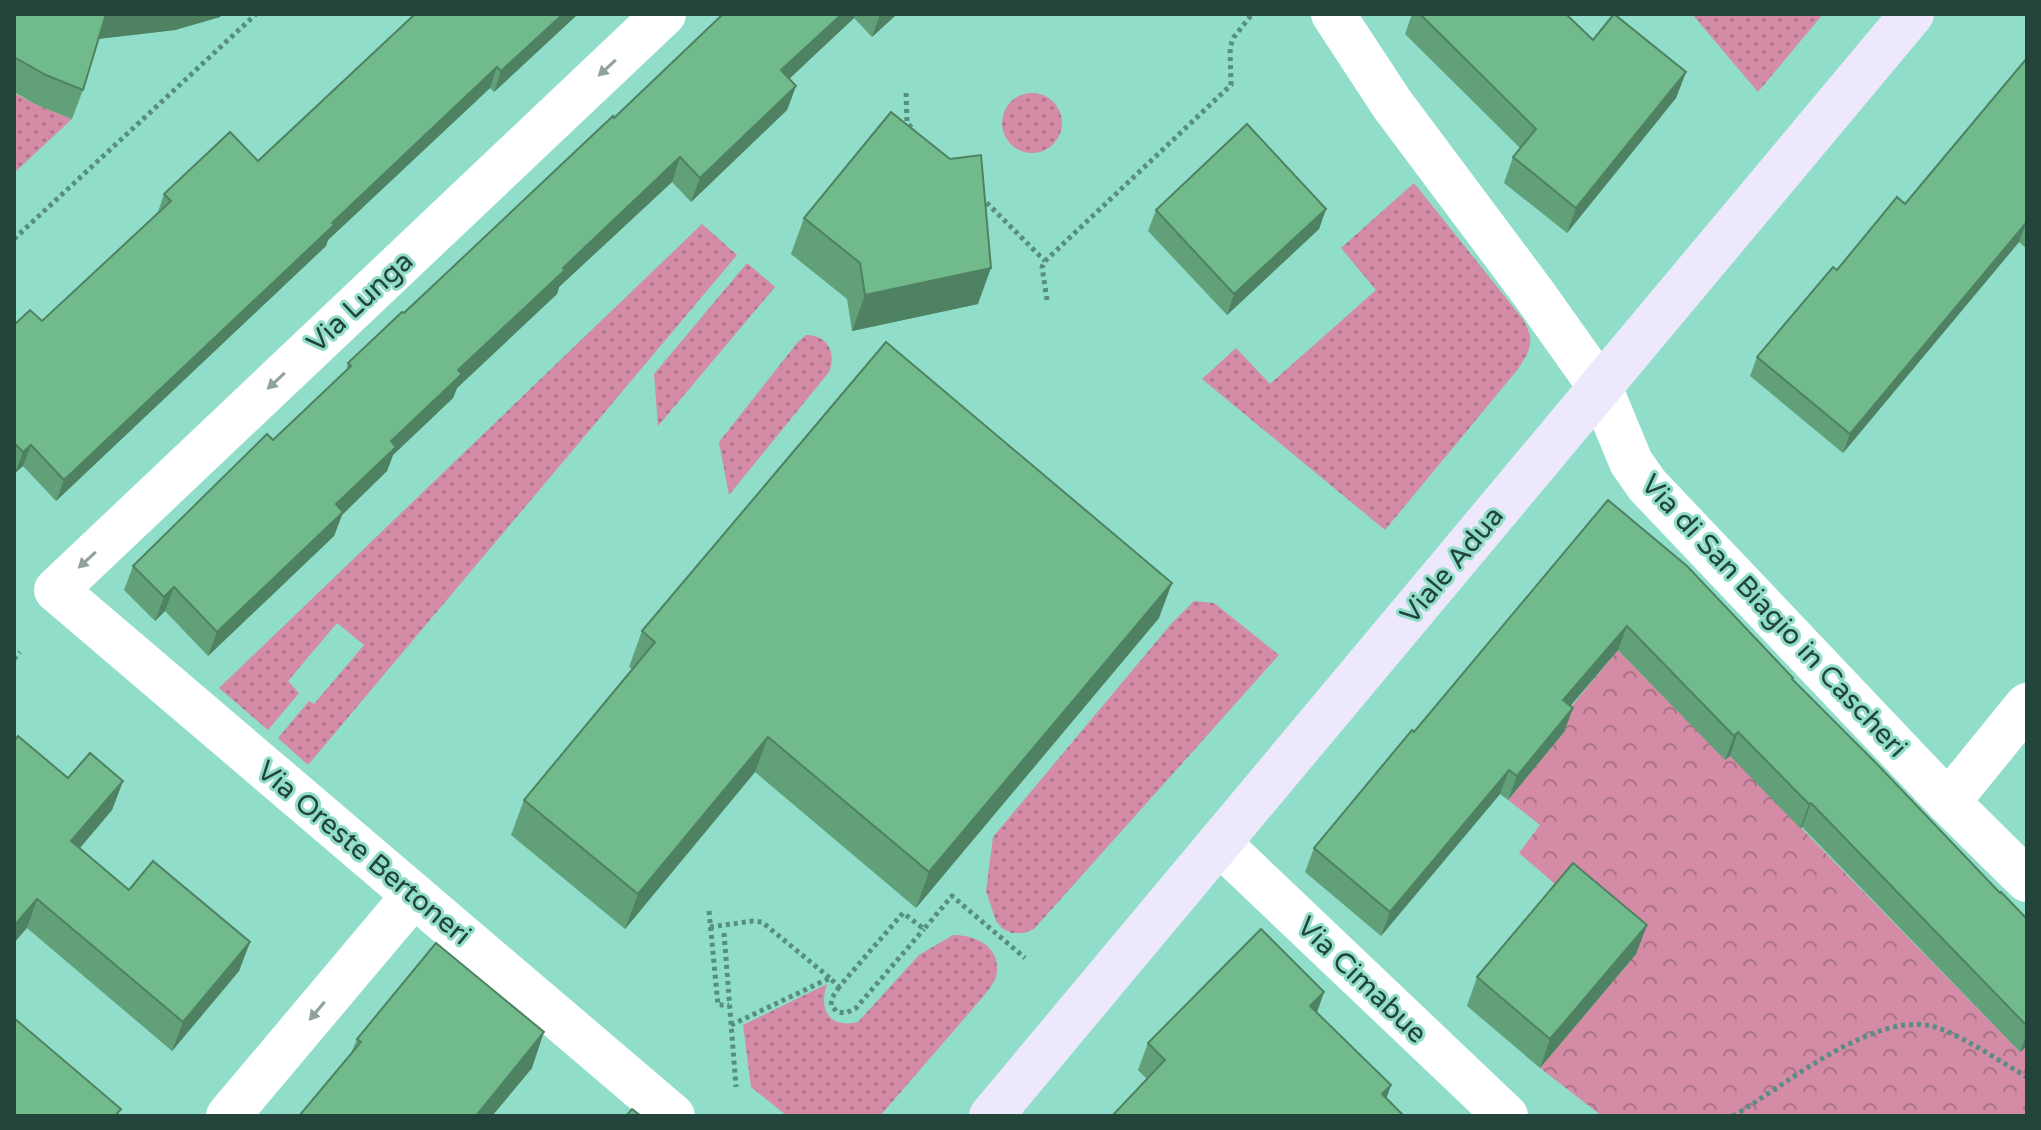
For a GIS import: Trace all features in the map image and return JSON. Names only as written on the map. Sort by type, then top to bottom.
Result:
[{"type":"main road","name":"Viale Adua","points":[[991,1116],[1912,14]]},
{"type":"street","name":"Via Lunga","points":[[56,590],[664,14]]},
{"type":"street","name":"Via di San Biagio in Cascheri","points":[[1333,14],[1392,104],[1600,387],[1631,462],[1647,485],[1948,802],[2027,880]]},
{"type":"street","name":"Via Oreste Bertoneri","points":[[56,590],[673,1116]]},
{"type":"street","points":[[1948,802],[2027,705]]},
{"type":"street","name":"Via Cimabue","points":[[1219,843],[1506,1116]]},
{"type":"street","points":[[228,1116],[414,895]]},
{"type":"path","points":[[14,239],[256,14]]},
{"type":"path","points":[[1047,300],[1042,267],[1045,261],[1231,85],[1230,47],[1252,14]]},
{"type":"path","points":[[906,93],[907,122],[922,139]]},
{"type":"path","points":[[978,194],[1045,261]]},
{"type":"path","points":[[14,659],[20,652]]},
{"type":"path","points":[[924,929],[903,913],[839,987],[831,1005],[837,1012],[846,1013],[856,1008],[924,929],[952,896],[1025,958]]},
{"type":"path","points":[[709,911],[718,1005],[729,1005]]},
{"type":"path","points":[[710,927],[762,922],[839,987]]},
{"type":"path","points":[[724,933],[736,1087]]},
{"type":"path","points":[[731,1025],[830,978]]},
{"type":"path","points":[[1733,1116],[1858,1038],[1895,1026],[1939,1028],[2027,1077]]},
{"type":"green space","points":[[1692,14],[1823,14],[1758,92]]},
{"type":"green space","points":[[14,93],[72,119],[14,173]]},
{"type":"green space","points":[[1032,93],[1044,95],[1053,102],[1060,111],[1060,135],[1053,144],[1044,151],[1032,153],[1020,151],[1011,144],[1004,135],[1002,123],[1004,111],[1011,102],[1020,95]]},
{"type":"green space","points":[[1414,183],[1522,318],[1529,332],[1530,344],[1518,369],[1385,530],[1202,379],[1236,348],[1270,384],[1376,290],[1341,248]]},
{"type":"green space","points":[[702,224],[737,255],[308,765],[278,738],[309,701],[314,704],[364,645],[337,623],[288,681],[299,693],[268,730],[219,688]]},
{"type":"green space","points":[[747,263],[775,287],[658,426],[654,374]]},
{"type":"green space","points":[[806,335],[825,341],[832,358],[829,372],[729,495],[719,442]]},
{"type":"green space","points":[[1194,601],[1214,603],[1279,655],[1034,929],[1012,933],[1003,929],[996,921],[986,891],[993,837],[1171,624]]},
{"type":"green space","points":[[1618,650],[1725,759],[1730,755],[2020,1052],[2027,1046],[2027,1116],[1602,1116],[1540,1068],[1636,954],[1519,853],[1540,825],[1508,800],[1564,732],[1556,725]]},
{"type":"green space","points":[[953,935],[971,937],[986,945],[996,958],[996,977],[982,998],[880,1116],[787,1116],[751,1087],[743,1025],[827,984],[824,1002],[829,1015],[840,1023],[858,1022],[919,955]]},
{"type":"building","points":[[14,14],[106,14],[83,90],[46,75],[14,57]]},
{"type":"building","points":[[415,14],[563,14],[501,71],[497,67],[64,480],[31,445],[23,452],[14,443],[14,325],[30,310],[42,321],[171,201],[164,194],[230,132],[258,161]]},
{"type":"building","points":[[723,14],[842,14],[781,70],[796,86],[700,178],[680,157],[458,370],[462,374],[391,441],[396,447],[336,504],[343,512],[217,632],[174,587],[164,597],[133,566],[267,434],[273,440],[351,366],[348,363]]},
{"type":"building","points":[[1420,14],[1566,14],[1593,40],[1614,14],[1686,72],[1576,208],[1513,157],[1536,129]]},
{"type":"building","points":[[2027,58],[2027,224],[1850,434],[1757,357],[1833,267],[1837,270],[1897,197],[1905,204]]},
{"type":"building","points":[[891,112],[950,159],[981,155],[991,268],[865,295],[860,263],[804,218]]},
{"type":"building","points":[[1247,124],[1326,209],[1234,294],[1156,210]]},
{"type":"building","points":[[886,342],[1172,583],[929,872],[768,737],[638,894],[524,800],[655,642],[642,631]]},
{"type":"building","points":[[1608,500],[1687,566],[1792,679],[2027,919],[2027,1026],[1811,803],[1738,732],[1734,736],[1627,626],[1563,700],[1573,708],[1517,776],[1509,770],[1390,912],[1314,848]]},
{"type":"building","points":[[18,736],[68,778],[90,753],[123,781],[71,841],[129,890],[153,861],[250,942],[183,1022],[37,899],[14,926],[14,741]]},
{"type":"building","points":[[1573,863],[1647,925],[1550,1039],[1477,977]]},
{"type":"building","points":[[1261,929],[1324,992],[1310,1006],[1391,1085],[1382,1094],[1404,1116],[1112,1116],[1165,1060],[1148,1043]]},
{"type":"building","points":[[436,943],[544,1032],[476,1116],[299,1116],[361,1042],[357,1039]]},
{"type":"building","points":[[14,1018],[121,1109],[115,1116],[14,1116]]},
{"type":"building","points":[[632,1109],[641,1116],[626,1116]]}]
